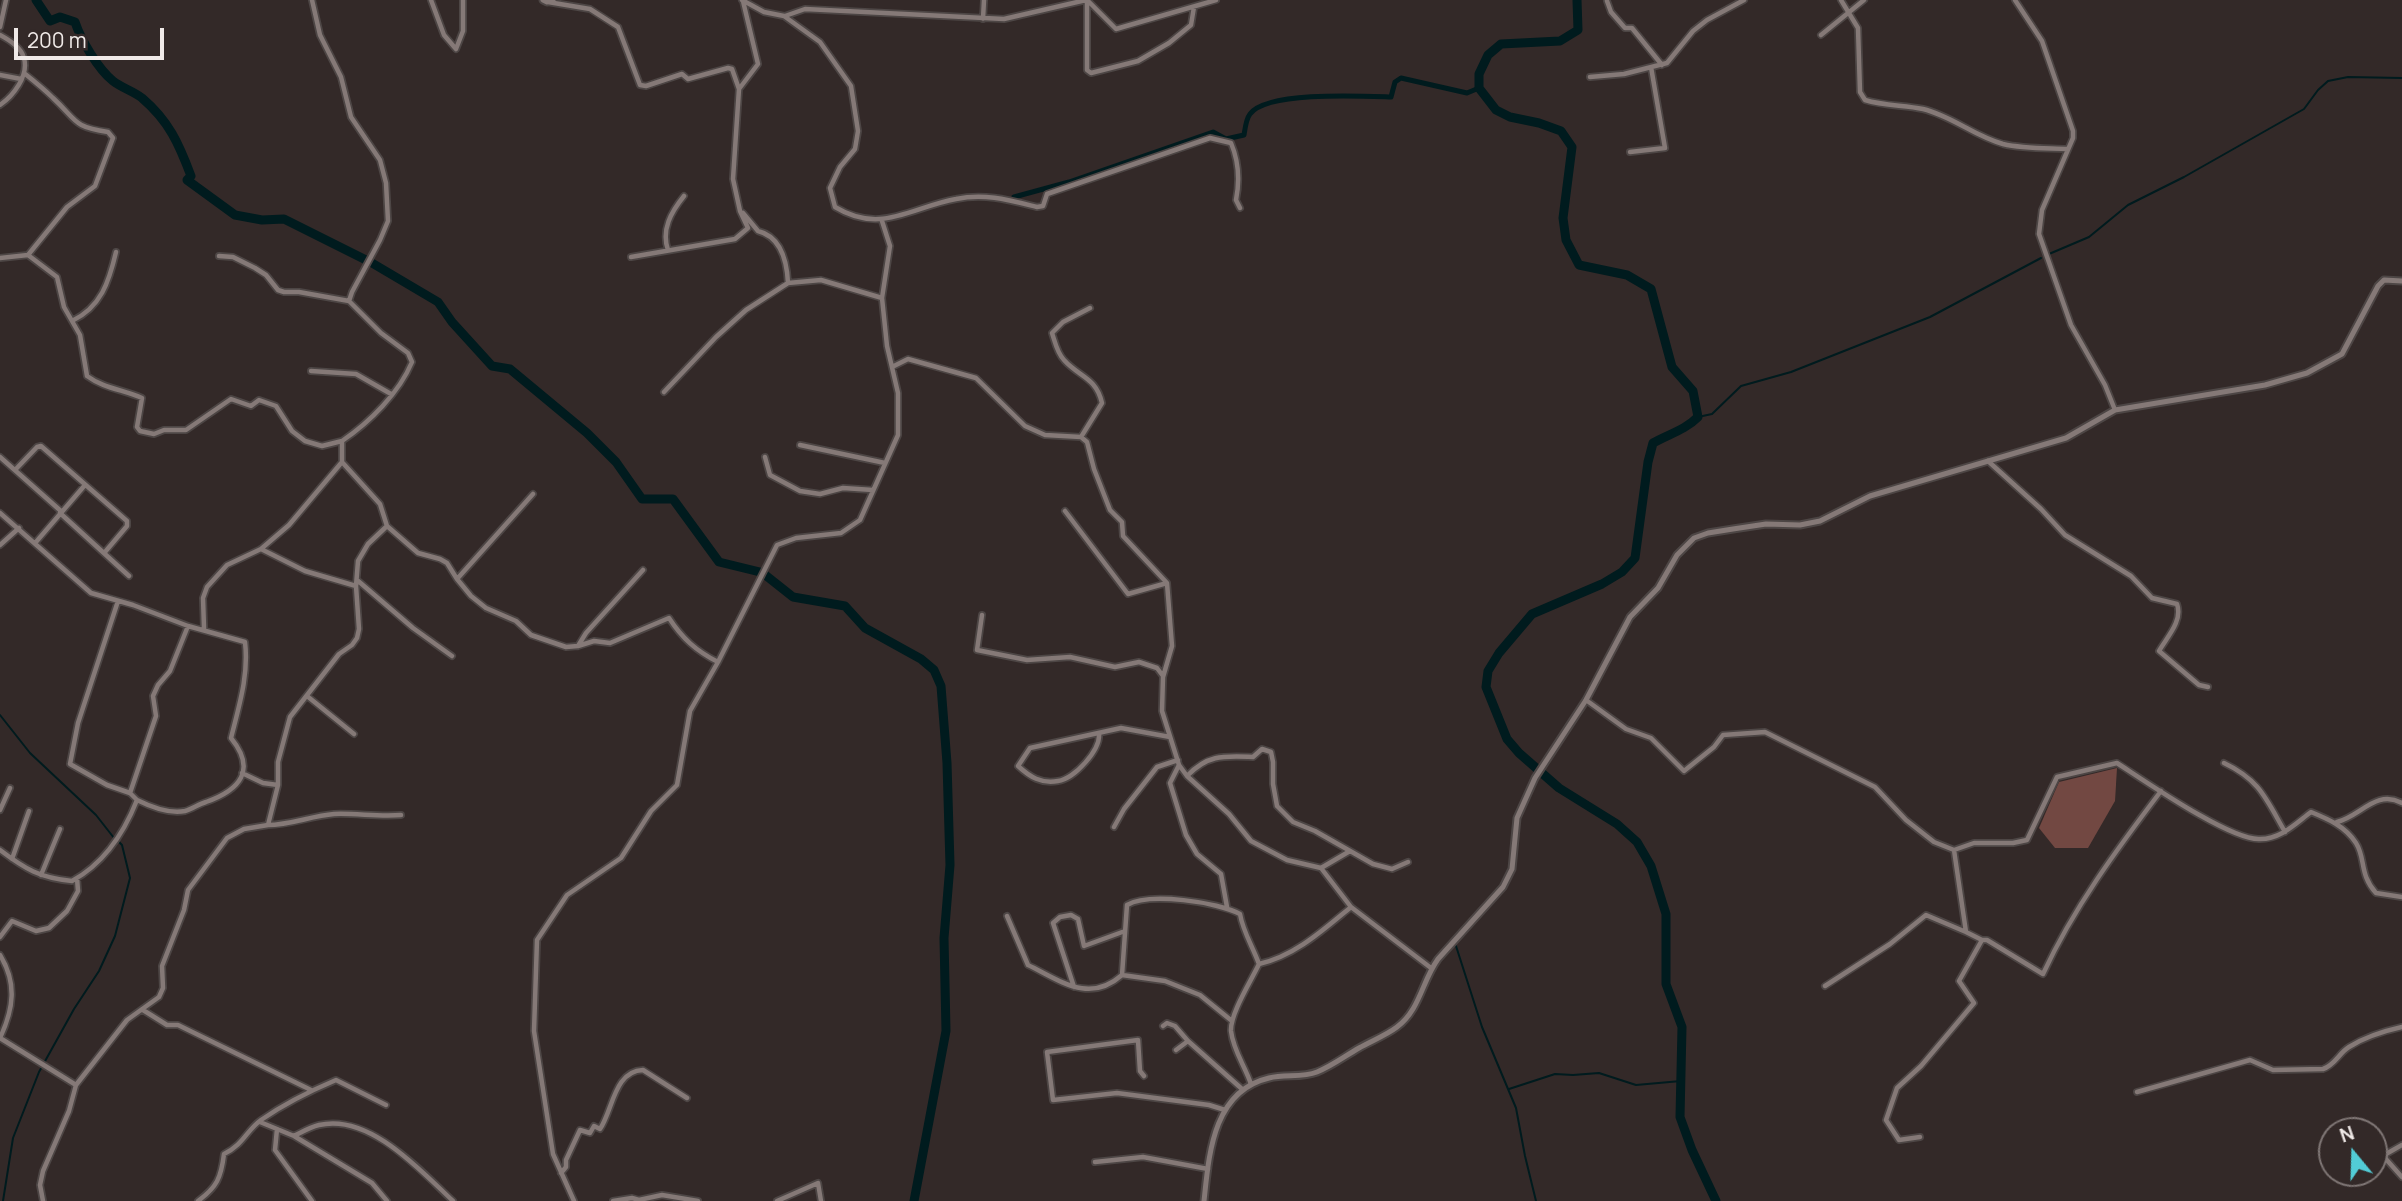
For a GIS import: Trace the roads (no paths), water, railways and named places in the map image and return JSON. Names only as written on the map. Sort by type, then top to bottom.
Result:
[{"type":"street","points":[[0,27],[6,0]]},
{"type":"street","points":[[312,0],[320,35],[341,77],[351,117],[380,160],[386,183],[388,221],[349,301]]},
{"type":"street","points":[[430,0],[444,35],[456,49],[463,31],[463,0]]},
{"type":"street","points":[[742,0],[764,12],[784,16],[820,42],[851,86],[858,131],[855,149],[840,167],[830,188],[835,207],[848,215],[883,221],[956,199],[992,195],[1037,207],[1043,206],[1047,194],[1210,138],[1231,143],[1238,159],[1236,200],[1240,208]]},
{"type":"street","points":[[739,89],[758,65],[742,0]]},
{"type":"street","points":[[983,19],[984,0]]},
{"type":"street","points":[[784,16],[805,9],[1004,19],[1087,0]]},
{"type":"street","points":[[1087,0],[1087,70],[1091,73],[1138,61],[1169,43],[1191,25],[1194,6]]},
{"type":"street","points":[[1087,0],[1116,29],[1216,0]]},
{"type":"street","points":[[1590,77],[1624,74],[1667,63],[1693,31],[1707,20],[1744,0]]},
{"type":"street","points":[[1841,0],[1858,28],[1860,92],[1865,100],[1882,105],[1895,104],[1911,109],[1924,109],[1955,120],[1977,134],[2003,144],[2068,149]]},
{"type":"street","points":[[1821,35],[1864,0]]},
{"type":"street","points":[[2015,0],[2042,41],[2073,131],[2073,138],[2042,210],[2039,234],[2071,324],[2105,385],[2115,410]]},
{"type":"street","points":[[548,1],[590,9],[618,27],[640,85],[646,86],[682,74],[688,79],[728,68],[732,69],[739,89],[733,179],[740,211],[748,228],[735,239],[631,257]]},
{"type":"street","points":[[1608,1],[1611,12],[1625,28],[1632,28],[1662,65]]},
{"type":"street","points":[[0,35],[14,44],[24,57],[24,73],[12,97],[0,106]]},
{"type":"street","points":[[1630,152],[1665,148],[1651,67]]},
{"type":"street","points":[[24,73],[56,100],[72,120],[89,129],[108,132],[113,138],[95,186],[67,207],[28,255]]},
{"type":"street","points":[[0,75],[21,79]]},
{"type":"street","points":[[668,250],[664,240],[667,223],[684,196]]},
{"type":"street","points":[[740,211],[758,231],[767,233],[775,240],[787,261],[788,283]]},
{"type":"street","points":[[574,1201],[553,1154],[534,1031],[537,940],[567,895],[621,858],[651,811],[677,785],[690,711],[777,545],[796,538],[841,533],[860,520],[898,435],[898,393],[887,346],[882,298],[890,246],[883,221]]},
{"type":"street","points":[[72,321],[91,309],[104,293],[116,252]]},
{"type":"street","points":[[0,258],[28,255],[57,277],[64,307],[80,335],[87,376],[97,383],[125,390],[142,398],[137,427],[141,431],[154,434],[164,430],[186,430],[231,399],[251,406],[259,400],[276,406],[292,431],[305,441],[321,446],[342,441],[359,429],[407,373],[412,362],[408,353],[381,333],[349,301],[278,290],[266,275],[255,268],[233,257],[219,256]]},
{"type":"street","points":[[664,392],[716,337],[746,310],[788,283],[821,280],[882,298]]},
{"type":"street","points":[[1204,1201],[1217,1129],[1236,1093],[1269,1078],[1316,1072],[1396,1027],[1420,999],[1431,968],[1503,887],[1512,869],[1517,818],[1535,778],[1586,700],[1630,617],[1658,588],[1677,555],[1694,538],[1708,533],[1766,524],[1800,525],[1820,521],[1870,496],[2066,438],[2115,410],[2265,385],[2307,373],[2342,354],[2378,286],[2384,280],[2402,281]]},
{"type":"street","points":[[1082,437],[1102,403],[1099,389],[1064,360],[1056,348],[1052,333],[1063,322],[1090,308]]},
{"type":"street","points":[[892,367],[908,359],[976,378],[1025,426],[1045,435],[1082,437],[1087,442],[1110,510],[1122,522],[1123,536],[1167,583],[1172,646],[1163,677],[1162,711],[1178,763],[1187,776],[1229,814],[1251,841],[1287,860],[1321,868],[1351,907],[1431,968]]},
{"type":"street","points":[[311,371],[356,374],[391,394]]},
{"type":"street","points":[[204,628],[203,598],[207,587],[227,565],[261,549],[289,525],[342,462],[342,441]]},
{"type":"street","points":[[800,445],[885,463]]},
{"type":"street","points":[[15,470],[41,446],[127,521],[127,526],[105,552]]},
{"type":"street","points":[[0,457],[130,576]]},
{"type":"street","points":[[765,457],[770,475],[800,491],[820,494],[843,488],[873,490]]},
{"type":"street","points":[[1987,461],[2041,509],[2065,535],[2131,576],[2152,598],[2178,604],[2178,620],[2159,651],[2199,685],[2208,687]]},
{"type":"street","points":[[342,462],[380,503],[387,526],[418,553],[440,559],[471,596],[486,608],[516,621],[531,635],[566,646],[578,646],[594,641],[610,643],[668,618],[692,647],[718,662]]},
{"type":"street","points":[[36,542],[86,485]]},
{"type":"street","points":[[457,579],[533,494]]},
{"type":"street","points":[[1065,511],[1128,594],[1167,583]]},
{"type":"street","points":[[0,513],[91,593],[118,601],[188,626],[204,628],[245,642],[247,656],[243,691],[231,738],[244,758],[239,783],[231,791],[185,811],[170,811],[137,800],[131,793],[97,780],[70,764],[78,723],[118,601]]},
{"type":"street","points":[[268,825],[278,785],[278,762],[290,717],[339,653],[352,645],[357,638],[356,579],[361,553],[387,526]]},
{"type":"street","points":[[0,545],[19,528]]},
{"type":"street","points":[[261,549],[305,571],[356,586]]},
{"type":"street","points":[[578,646],[586,633],[643,570]]},
{"type":"street","points":[[356,579],[412,628],[452,656]]},
{"type":"street","points":[[982,615],[977,650],[1027,660],[1070,657],[1115,667],[1139,662],[1157,668],[1163,677]]},
{"type":"street","points":[[131,793],[156,716],[153,696],[170,671],[188,626]]},
{"type":"street","points":[[307,696],[354,734]]},
{"type":"street","points":[[1586,700],[1626,729],[1651,738],[1684,771],[1714,747],[1723,735],[1765,732],[1874,787],[1906,820],[1934,842],[1954,850],[1974,843],[2013,843],[2027,840],[2057,777],[2117,763],[2230,832],[2258,840],[2281,835],[2311,812],[2336,822],[2356,844],[2366,882],[2376,893],[2402,897]]},
{"type":"street","points":[[1098,733],[1100,739],[1096,752],[1060,781],[1032,779],[1018,766],[1030,748],[1098,733],[1121,728],[1170,737]]},
{"type":"street","points":[[1187,776],[1209,758],[1253,757],[1262,749],[1271,752],[1272,784],[1277,806],[1293,822],[1315,831],[1373,864],[1392,869],[1408,862]]},
{"type":"street","points":[[1114,827],[1124,809],[1157,767],[1178,763]]},
{"type":"street","points":[[1178,763],[1170,783],[1186,835],[1197,854],[1221,874],[1227,907]]},
{"type":"street","points":[[2224,763],[2239,770],[2256,784],[2286,832]]},
{"type":"street","points":[[242,773],[263,783],[278,785]]},
{"type":"street","points":[[0,810],[10,788]]},
{"type":"street","points":[[1825,986],[1890,944],[1926,915],[1987,940],[2043,974],[2057,943],[2095,882],[2161,790]]},
{"type":"street","points":[[2336,822],[2348,819],[2385,797],[2402,803]]},
{"type":"street","points":[[0,850],[30,872],[72,881],[105,855],[119,836],[137,800]]},
{"type":"street","points":[[12,859],[29,811]]},
{"type":"street","points":[[43,1201],[40,1185],[43,1171],[69,1111],[76,1085],[127,1020],[159,997],[163,988],[162,966],[184,911],[188,890],[227,838],[244,829],[281,825],[312,817],[337,814],[377,817],[401,815]]},
{"type":"street","points":[[41,875],[60,830]]},
{"type":"street","points":[[1954,850],[1966,932]]},
{"type":"street","points":[[1321,868],[1350,851]]},
{"type":"street","points":[[0,937],[12,921],[36,931],[49,928],[66,911],[78,891],[78,878]]},
{"type":"street","points":[[1007,916],[1028,965],[1082,990],[1111,985],[1122,975],[1127,905],[1134,901],[1163,899],[1227,907],[1240,914],[1242,926],[1259,964],[1232,1021],[1231,1032],[1251,1084]]},
{"type":"street","points":[[1259,964],[1275,961],[1312,940],[1351,907]]},
{"type":"street","points":[[1074,987],[1053,923],[1060,917],[1071,915],[1078,919],[1084,946],[1125,931]]},
{"type":"street","points":[[1920,1137],[1899,1140],[1886,1120],[1897,1088],[1921,1066],[1974,1003],[1959,981],[1982,940]]},
{"type":"street","points":[[0,955],[11,973],[12,992],[6,1024],[0,1038],[76,1085]]},
{"type":"street","points":[[1122,975],[1165,981],[1200,995],[1232,1021]]},
{"type":"street","points":[[144,1010],[167,1026],[178,1025],[311,1090]]},
{"type":"street","points":[[1163,1026],[1167,1023],[1175,1026],[1242,1089]]},
{"type":"street","points":[[2137,1093],[2250,1060],[2273,1070],[2323,1069],[2330,1067],[2347,1048],[2402,1027]]},
{"type":"street","points":[[1144,1076],[1140,1071],[1138,1040],[1047,1052],[1053,1100],[1117,1093],[1209,1105],[1225,1110]]},
{"type":"street","points":[[1176,1050],[1188,1041]]},
{"type":"street","points":[[561,1173],[566,1167],[566,1160],[580,1130],[590,1133],[594,1126],[600,1129],[625,1077],[637,1070],[643,1070],[687,1098]]},
{"type":"street","points":[[198,1201],[213,1190],[222,1172],[224,1154],[237,1147],[259,1122],[311,1090],[336,1080],[386,1105]]},
{"type":"street","points":[[259,1122],[294,1136],[372,1183],[387,1201]]},
{"type":"street","points":[[294,1136],[322,1124],[357,1128],[384,1140],[453,1201]]},
{"type":"street","points":[[277,1129],[275,1150],[312,1201]]},
{"type":"street","points":[[2402,1145],[2386,1154],[2385,1158],[2402,1177]]},
{"type":"street","points":[[1096,1162],[1143,1157],[1208,1169]]},
{"type":"street","points":[[781,1200],[818,1183],[821,1201]]},
{"type":"street","points":[[613,1201],[623,1198],[639,1200],[662,1195],[698,1201]]},
{"type":"waterway","points":[[36,0],[50,21],[60,17],[75,22],[91,54],[107,76],[142,98],[159,115],[182,154],[191,176],[187,180],[235,215],[262,220],[284,219],[366,260]]},
{"type":"waterway","points":[[1577,0],[1578,30],[1560,41],[1501,44],[1488,55],[1479,74],[1479,88],[1496,110],[1510,117],[1561,131],[1572,147],[1563,218],[1566,240],[1579,265],[1627,275],[1651,289],[1672,367],[1693,391],[1698,417],[1682,429],[1653,443],[1635,558],[1622,572],[1602,584],[1532,614],[1499,653],[1488,671],[1486,687],[1507,739],[1519,753],[1559,788],[1617,824],[1637,842],[1651,866],[1666,914],[1666,984],[1682,1027],[1680,1117],[1716,1201]]},
{"type":"waterway","points":[[2049,254],[2089,237],[2128,205],[2184,177],[2304,109],[2328,81],[2348,77],[2402,78]]},
{"type":"waterway","points":[[1014,197],[1069,182],[1213,132],[1226,139],[1244,135],[1250,114],[1275,102],[1316,96],[1391,97],[1395,82],[1401,78],[1467,93],[1479,88]]},
{"type":"waterway","points":[[1698,417],[1712,414],[1741,386],[1791,372],[1930,317],[2041,258]]},
{"type":"waterway","points":[[372,263],[438,302],[452,322],[492,366],[510,369],[587,433],[616,462],[642,499],[673,499],[719,562],[760,572]]},
{"type":"waterway","points":[[764,574],[793,597],[845,606],[865,628],[921,659],[934,670],[941,686],[947,763],[950,865],[944,938],[946,1031],[914,1201]]},
{"type":"waterway","points":[[0,715],[30,753],[96,815],[114,838]]},
{"type":"waterway","points":[[3,1201],[13,1138],[39,1072],[99,971],[115,936],[130,878],[122,845],[118,841]]},
{"type":"waterway","points":[[1456,946],[1482,1027],[1516,1108],[1536,1201]]},
{"type":"waterway","points":[[1509,1089],[1555,1074],[1599,1073],[1636,1085],[1681,1081]]}]
